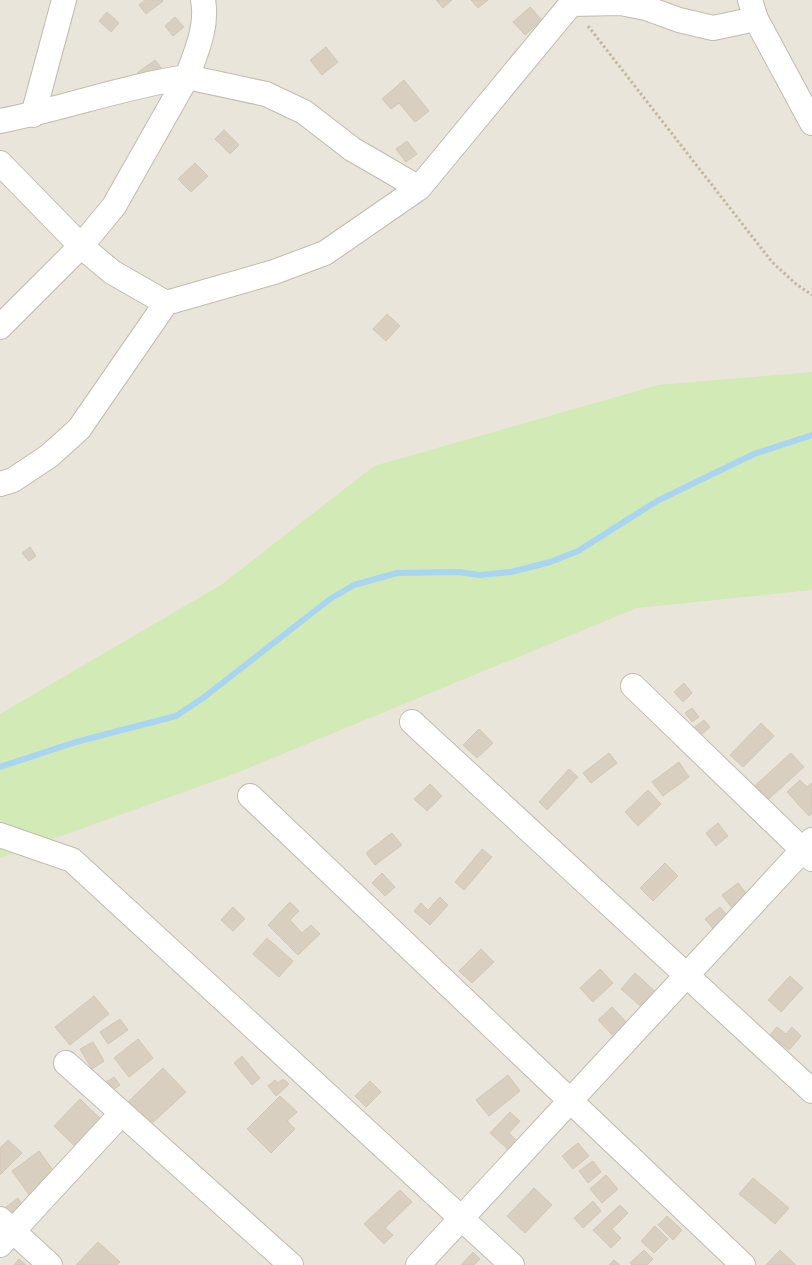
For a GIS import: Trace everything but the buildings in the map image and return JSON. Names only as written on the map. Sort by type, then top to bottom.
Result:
[{"type":"street","points":[[33,115],[64,0]]},
{"type":"street","points":[[0,327],[80,246],[114,206],[187,76],[199,44],[206,14],[204,0]]},
{"type":"street","points":[[0,484],[13,480],[49,456],[79,429],[166,303],[274,272],[325,253],[419,188],[569,2],[621,3],[646,8],[678,20],[713,28],[753,10],[812,123]]},
{"type":"street","points":[[0,122],[187,76],[266,94],[304,112],[352,149],[419,188]]},
{"type":"street","points":[[0,163],[80,246],[112,272],[166,303]]},
{"type":"street","points":[[418,1265],[686,976],[809,850],[633,686]]},
{"type":"street","points":[[412,722],[812,1091]]},
{"type":"street","points":[[250,796],[742,1265]]},
{"type":"street","points":[[0,835],[72,860],[512,1265]]},
{"type":"street","points":[[66,1063],[291,1265]]},
{"type":"street","points":[[50,1265],[4,1232],[122,1114]]},
{"type":"path","points":[[569,2],[772,262],[796,284],[812,295]]},
{"type":"shaded area","points":[[0,0],[812,0],[812,1265],[0,1265]]},
{"type":"green space","points":[[812,372],[812,590],[637,608],[234,774],[0,858],[0,714],[221,585],[374,466],[658,385]]},
{"type":"waterway","points":[[0,767],[76,742],[176,716],[203,698],[330,599],[354,585],[397,573],[458,572],[480,575],[511,572],[550,562],[578,551],[657,501],[754,454],[812,435]]}]
